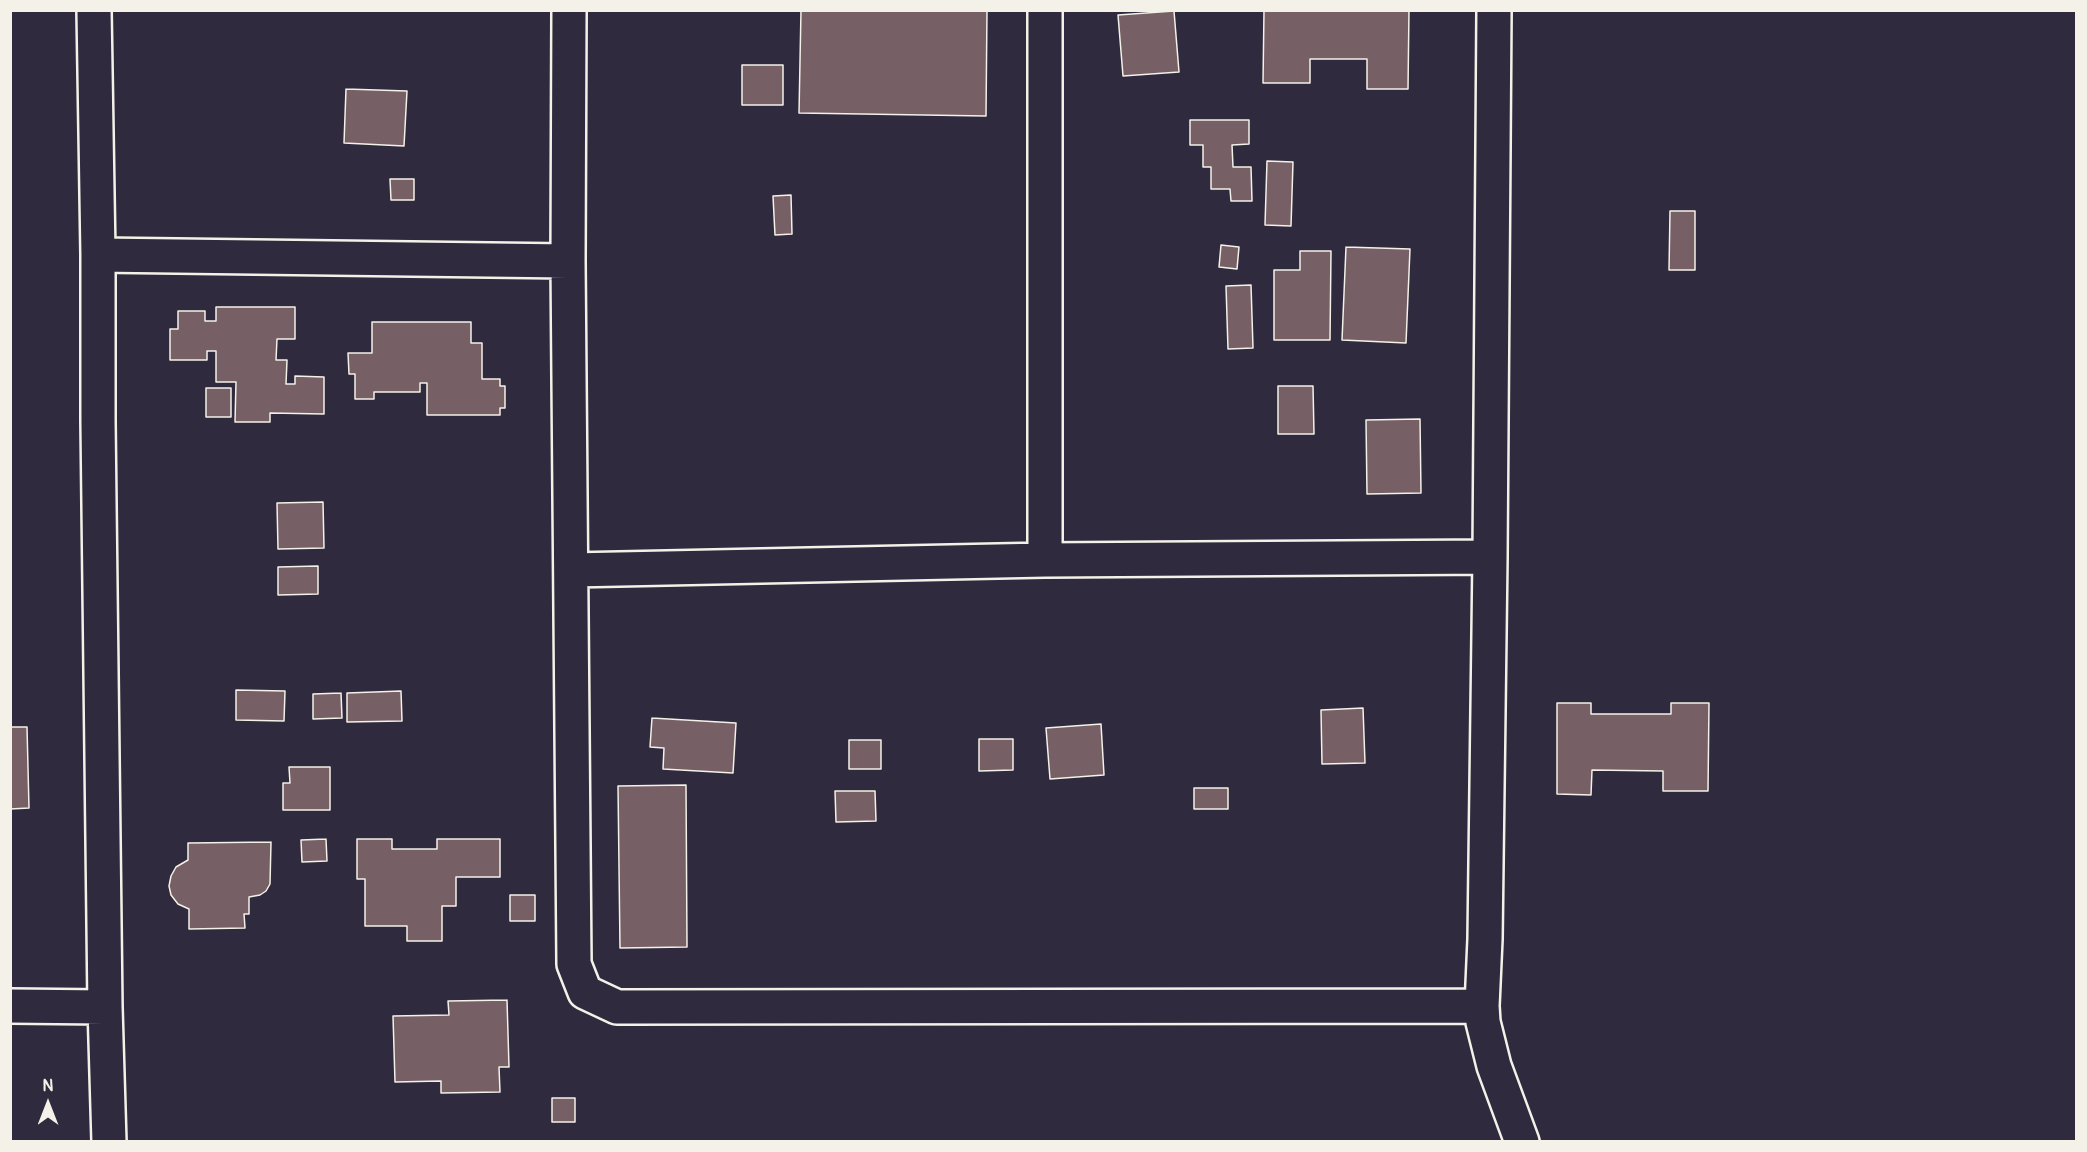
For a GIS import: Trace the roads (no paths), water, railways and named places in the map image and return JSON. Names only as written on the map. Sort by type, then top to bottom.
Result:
[{"type":"street","points":[[94,10],[105,1007],[109,1142]]},
{"type":"street","points":[[569,10],[568,261],[574,964],[585,992],[617,1007],[1482,1006]]},
{"type":"street","points":[[1045,10],[1045,560]]},
{"type":"street","points":[[1494,10],[1490,557],[1485,939],[1482,1006],[1483,1022],[1494,1066],[1522,1142]]},
{"type":"street","points":[[98,255],[568,261]]},
{"type":"street","points":[[572,570],[1045,560],[1490,557]]},
{"type":"street","points":[[10,1005],[105,1007]]}]
